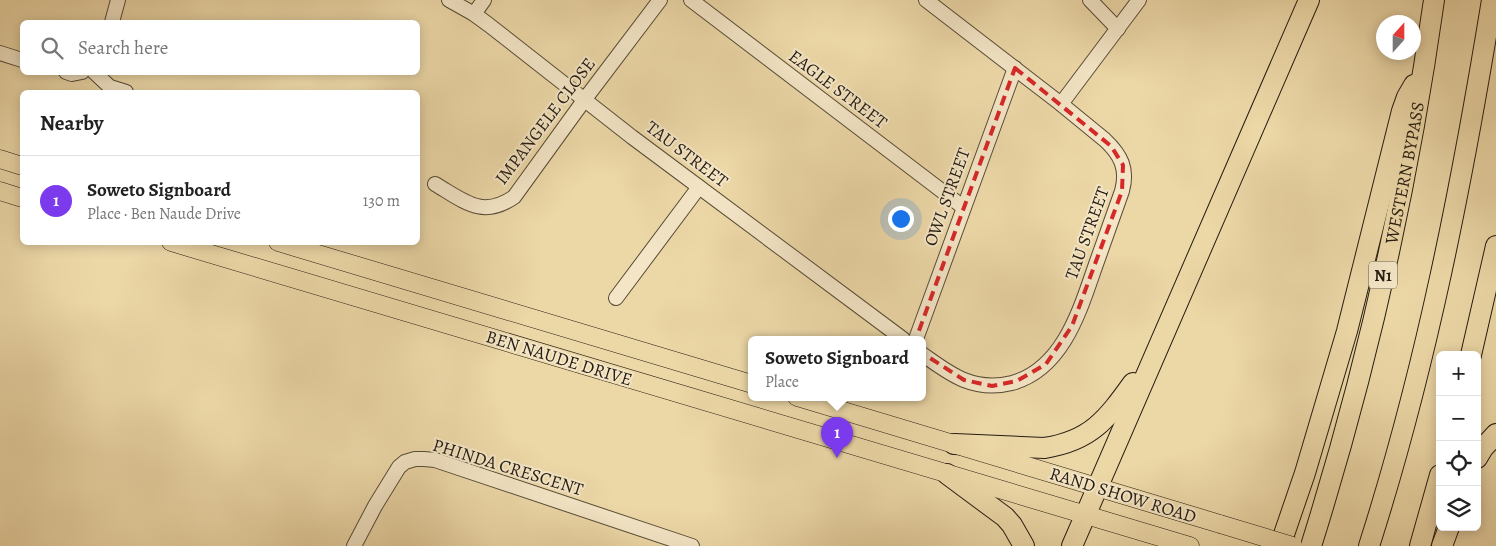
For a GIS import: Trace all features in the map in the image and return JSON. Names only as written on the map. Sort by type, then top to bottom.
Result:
[{"type":"highway","points":[[1072,546],[1309,0]]},
{"type":"highway","name":"WESTERN BYPASS","points":[[1310,546],[1325,500],[1383,278],[1424,73],[1434,0]]},
{"type":"highway","points":[[1370,546],[1392,470],[1430,322],[1460,188],[1492,0]]},
{"type":"highway","points":[[1280,546],[1305,473],[1347,331],[1402,111],[1414,84],[1424,73]]},
{"type":"highway","points":[[1472,351],[1496,246]]},
{"type":"highway","points":[[954,444],[1044,448],[1059,446],[1074,440],[1090,432],[1104,421],[1156,353]]},
{"type":"highway","points":[[1481,451],[1496,434]]},
{"type":"highway","points":[[947,474],[1005,517],[1024,546]]},
{"type":"highway","points":[[1420,546],[1437,486]]},
{"type":"highway","points":[[1442,546],[1448,531]]},
{"type":"main road","points":[[0,159],[20,165]]},
{"type":"main road","points":[[0,191],[20,197]]},
{"type":"main road","name":"BEN NAUDE DRIVE","points":[[181,245],[947,474]]},
{"type":"main road","name":"BEN NAUDE DRIVE","points":[[288,245],[748,383]]},
{"type":"main road","points":[[809,401],[954,444]]},
{"type":"main road","name":"RAND SHOW ROAD","points":[[954,444],[1293,546]]},
{"type":"main road","name":"RAND SHOW ROAD","points":[[947,474],[1190,546]]},
{"type":"street","points":[[113,20],[118,0]]},
{"type":"street","name":"TAU STREET","points":[[449,0],[474,14],[899,336]]},
{"type":"street","points":[[474,14],[484,0]]},
{"type":"street","name":"IMPANGELE CLOSE","points":[[435,184],[471,205],[482,208],[502,205],[514,197],[660,0]]},
{"type":"street","name":"EAGLE STREET","points":[[691,0],[963,207]]},
{"type":"street","name":"TAU STREET","points":[[926,0],[1061,104],[1111,146],[1120,159],[1125,174],[1122,191],[1075,319],[1064,341],[1038,371],[1017,382],[992,386],[964,380],[951,374],[926,357]]},
{"type":"street","points":[[1090,0],[1118,28]]},
{"type":"street","points":[[1061,104],[1139,0]]},
{"type":"street","points":[[0,53],[20,59]]},
{"type":"street","name":"OWL STREET","points":[[917,336],[1014,68]]},
{"type":"street","points":[[97,75],[110,86],[121,90]]},
{"type":"street","points":[[616,298],[699,186]]},
{"type":"street","name":"PHINDA CRESCENT","points":[[354,546],[375,506],[399,467],[410,460],[424,458],[435,460],[692,546]]},
{"type":"highlighted area","points":[[1015,68],[1111,146],[1123,165],[1122,191],[1072,326],[1046,364],[1017,381],[992,386],[964,380],[913,347]]},
{"type":"place","name":"Soweto Signboard","points":[[837,458]]}]
